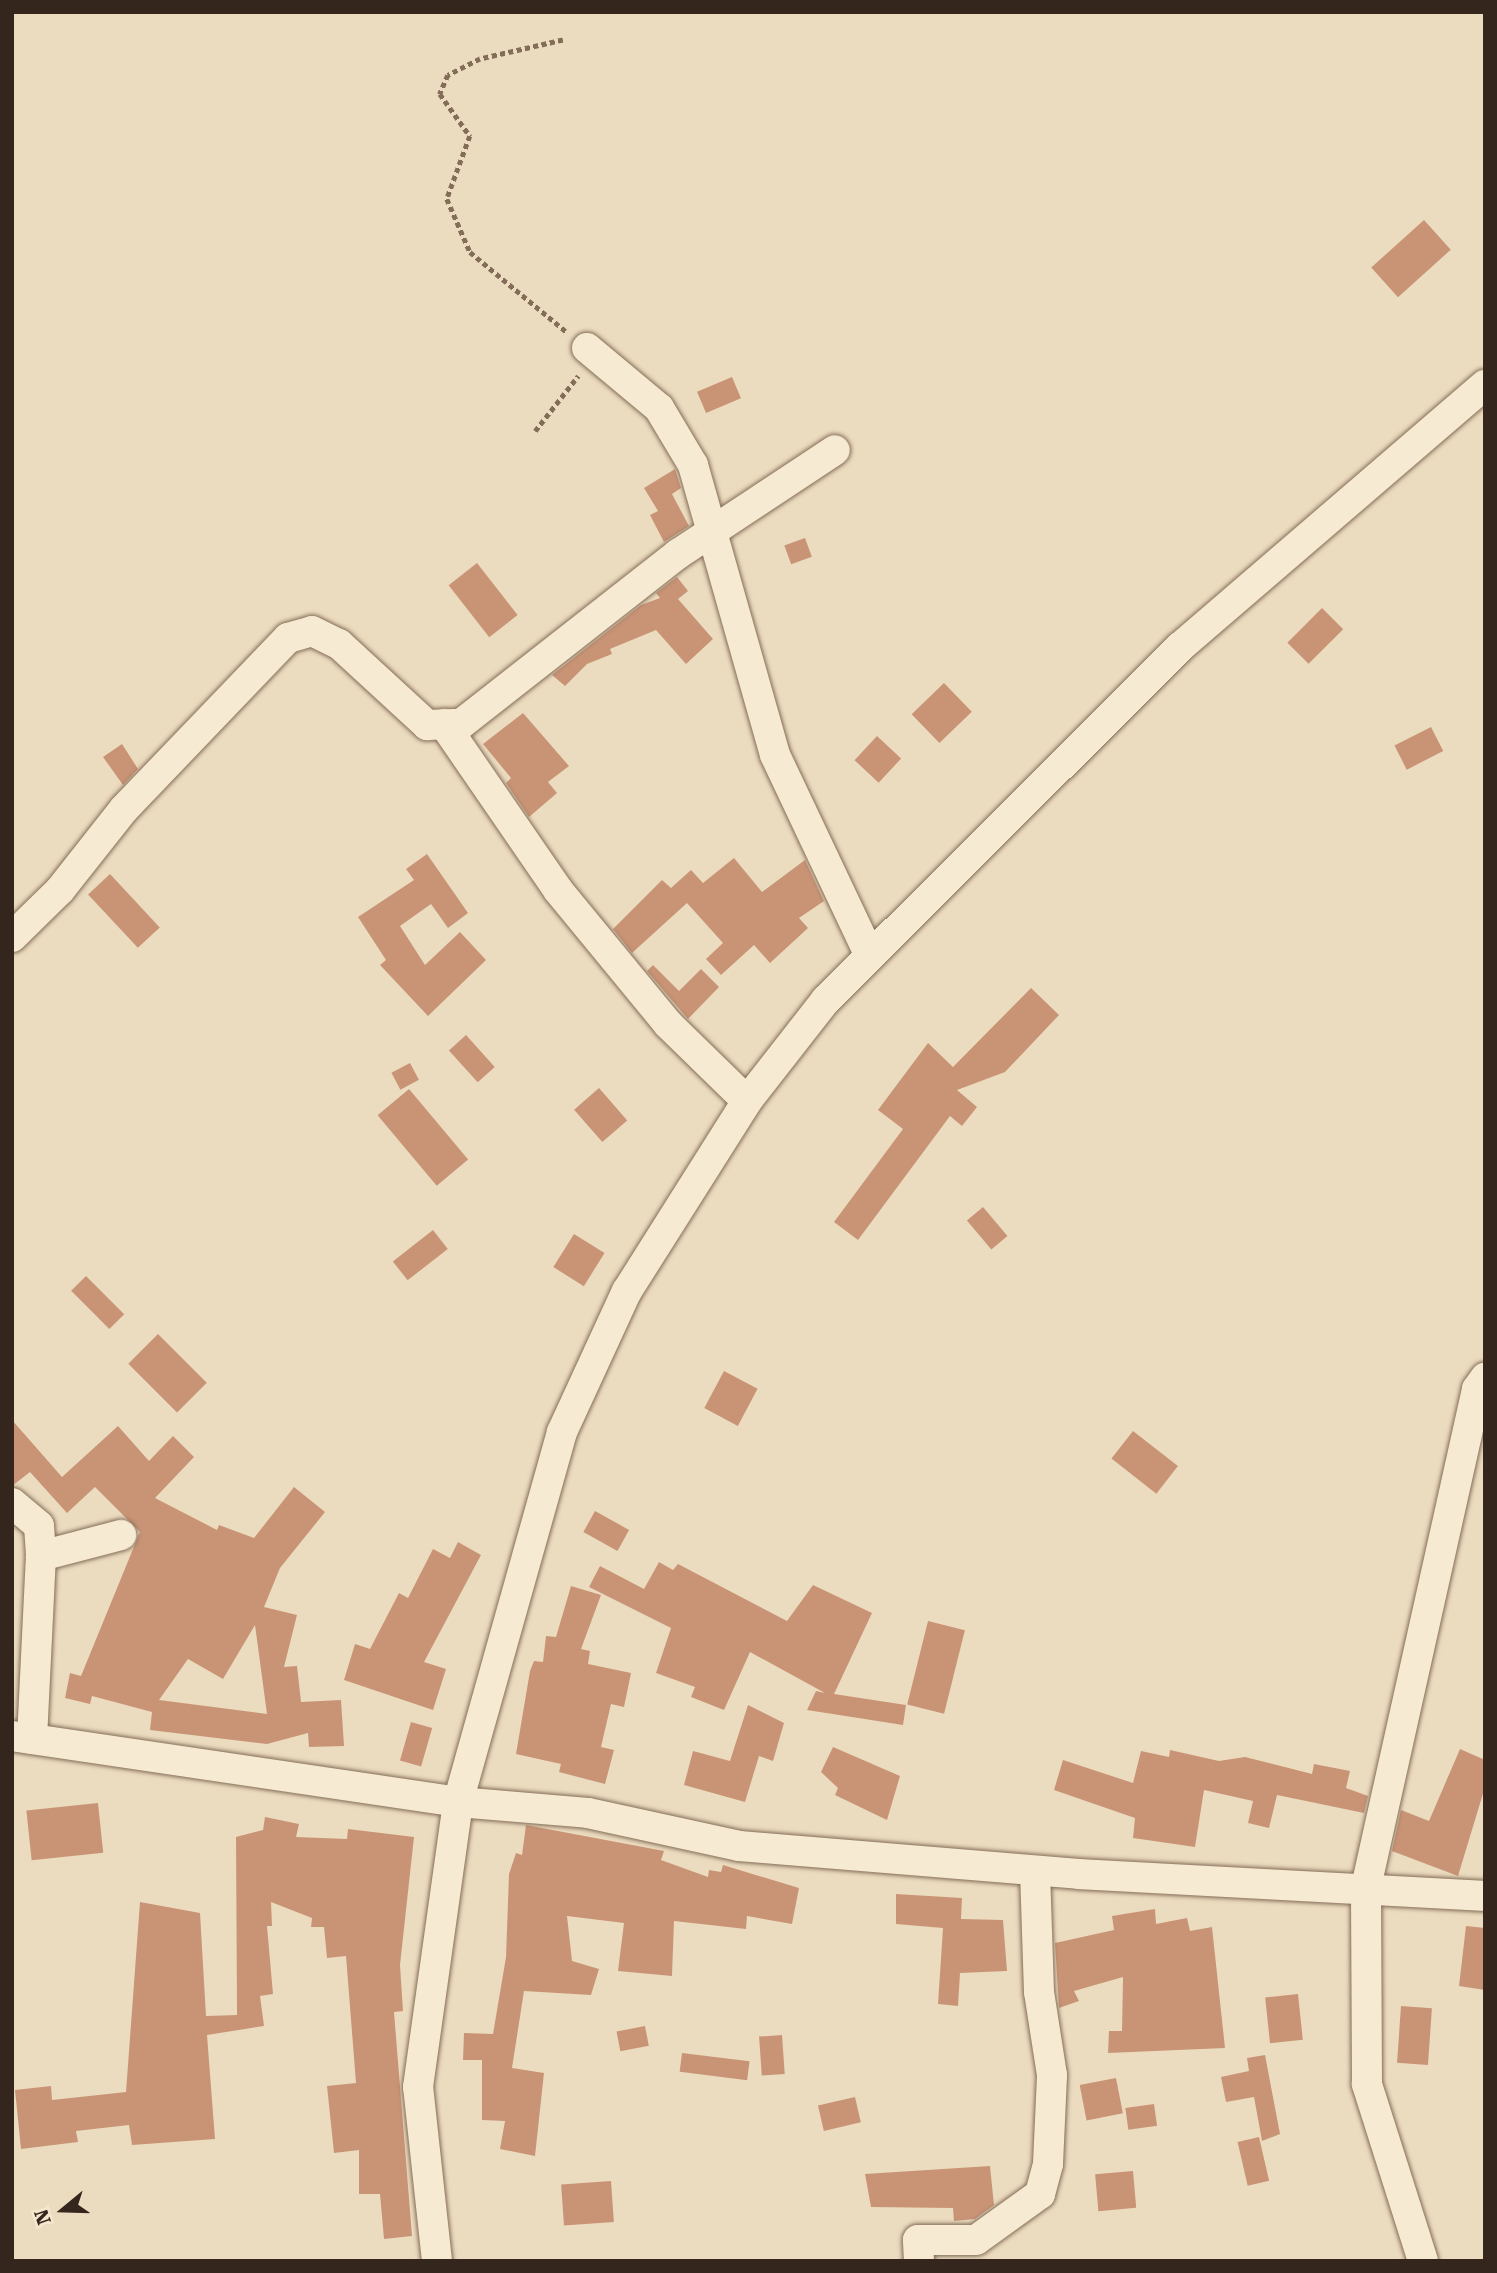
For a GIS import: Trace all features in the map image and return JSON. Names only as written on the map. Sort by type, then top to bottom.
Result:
[{"type":"street","points":[[587,348],[659,408],[693,465],[710,534],[775,755],[870,956]]},
{"type":"street","points":[[437,2261],[418,2087],[458,1802],[562,1432],[627,1291],[747,1101],[870,956],[1180,647],[1485,385]]},
{"type":"street","points":[[12,937],[60,890],[124,809],[288,638],[312,631],[339,644],[426,725],[461,724],[496,701],[710,534],[835,450]]},
{"type":"street","points":[[444,724],[558,890],[668,1024],[747,1101]]},
{"type":"street","points":[[1423,2261],[1367,2084],[1366,1887],[1477,1390],[1485,1378]]},
{"type":"street","points":[[12,1503],[39,1526],[41,1556],[22,1737],[458,1802],[587,1812],[739,1846],[1035,1871],[1366,1887],[1485,1896]]},
{"type":"street","points":[[41,1556],[121,1535]]},
{"type":"street","points":[[919,2261],[918,2240],[976,2240],[1040,2194],[1048,2164],[1052,2076],[1039,1992],[1035,1871]]},
{"type":"path","points":[[534,431],[578,376],[587,348],[470,252],[447,199],[470,136],[440,94],[448,75],[480,59],[564,40]]},
{"type":"building","points":[[1424,220],[1451,250],[1398,297],[1371,268]]},
{"type":"building","points":[[732,377],[741,398],[706,413],[697,392]]},
{"type":"building","points":[[675,469],[681,488],[672,494],[689,526],[664,542],[650,515],[658,511],[644,488]]},
{"type":"building","points":[[805,538],[812,557],[791,564],[784,546]]},
{"type":"building","points":[[477,563],[518,615],[489,637],[449,585]]},
{"type":"building","points":[[677,577],[688,591],[678,599],[713,639],[686,664],[656,630],[610,649],[612,654],[587,664],[565,686],[552,675],[641,605],[660,598],[656,593]]},
{"type":"building","points":[[1322,608],[1343,629],[1309,664],[1287,643]]},
{"type":"building","points":[[944,683],[972,712],[939,743],[912,714]]},
{"type":"building","points":[[523,713],[569,766],[548,782],[557,793],[529,817],[506,783],[511,778],[483,744]]},
{"type":"building","points":[[1431,727],[1443,751],[1407,770],[1394,746]]},
{"type":"building","points":[[877,736],[901,759],[879,783],[854,760]]},
{"type":"building","points":[[122,744],[138,769],[123,785],[103,757]]},
{"type":"building","points":[[427,854],[468,913],[448,928],[431,904],[400,926],[425,965],[460,932],[486,960],[428,1016],[380,965],[386,960],[358,917],[414,880],[406,869]]},
{"type":"building","points":[[734,858],[762,892],[805,860],[824,901],[799,918],[808,928],[770,963],[754,945],[721,975],[706,959],[723,943],[687,903],[632,953],[613,929],[662,880],[671,888],[691,870],[703,883]]},
{"type":"building","points":[[110,874],[160,927],[138,948],[88,894]]},
{"type":"building","points":[[653,965],[679,991],[701,969],[719,987],[688,1019],[647,971]]},
{"type":"building","points":[[1031,988],[1059,1015],[1005,1072],[957,1090],[977,1107],[962,1126],[950,1116],[858,1240],[834,1222],[903,1129],[878,1110],[928,1043],[953,1067]]},
{"type":"building","points":[[466,1035],[495,1067],[478,1082],[449,1050]]},
{"type":"building","points":[[410,1063],[419,1080],[400,1090],[391,1073]]},
{"type":"building","points":[[599,1088],[627,1120],[602,1142],[574,1110]]},
{"type":"building","points":[[409,1089],[468,1159],[437,1186],[378,1115]]},
{"type":"building","points":[[983,1207],[1007,1236],[991,1250],[967,1220]]},
{"type":"building","points":[[433,1230],[448,1249],[408,1280],[393,1261]]},
{"type":"building","points":[[574,1234],[605,1253],[584,1286],[553,1267]]},
{"type":"building","points":[[86,1276],[124,1314],[109,1329],[71,1291]]},
{"type":"building","points":[[158,1334],[207,1383],[177,1412],[128,1364]]},
{"type":"building","points":[[724,1371],[758,1389],[738,1426],[704,1408]]},
{"type":"building","points":[[12,1420],[62,1477],[118,1426],[149,1461],[173,1436],[194,1457],[155,1498],[217,1530],[219,1525],[254,1538],[294,1487],[325,1512],[280,1568],[264,1607],[297,1615],[284,1667],[297,1666],[301,1702],[341,1700],[344,1746],[309,1747],[308,1733],[267,1744],[150,1730],[152,1712],[92,1696],[90,1704],[65,1698],[70,1673],[81,1676],[140,1532],[95,1487],[67,1513],[30,1472],[12,1486]],"holes":[[[255,1625],[267,1714],[159,1700],[188,1659],[223,1679]]]},
{"type":"building","points":[[1133,1431],[1178,1466],[1156,1494],[1111,1459]]},
{"type":"building","points":[[595,1511],[629,1530],[617,1551],[583,1532]]},
{"type":"building","points":[[458,1542],[481,1555],[424,1662],[446,1669],[433,1710],[344,1680],[355,1644],[370,1649],[399,1593],[408,1598],[433,1549],[450,1558]]},
{"type":"building","points":[[659,1562],[673,1570],[678,1564],[787,1621],[813,1585],[872,1613],[834,1694],[906,1705],[903,1725],[807,1710],[816,1691],[825,1693],[750,1652],[724,1710],[691,1697],[695,1687],[656,1673],[671,1628],[589,1587],[600,1566],[644,1589]]},
{"type":"building","points":[[571,1586],[601,1595],[581,1649],[590,1651],[588,1664],[631,1673],[624,1707],[611,1704],[601,1747],[614,1750],[605,1784],[559,1772],[561,1764],[516,1754],[530,1671],[534,1661],[543,1662],[546,1636],[556,1637]]},
{"type":"building","points":[[928,1621],[965,1630],[944,1714],[907,1704]]},
{"type":"building","points":[[748,1705],[784,1723],[773,1761],[759,1756],[745,1802],[684,1785],[693,1751],[730,1761]]},
{"type":"building","points":[[411,1722],[432,1728],[421,1767],[400,1760]]},
{"type":"building","points":[[833,1747],[900,1776],[887,1820],[835,1795],[838,1788],[821,1772]]},
{"type":"building","points":[[1460,1749],[1485,1760],[1485,1787],[1458,1876],[1392,1851],[1401,1810],[1429,1821]]},
{"type":"building","points":[[1170,1750],[1219,1761],[1245,1757],[1312,1774],[1314,1764],[1350,1771],[1346,1788],[1368,1796],[1364,1813],[1277,1795],[1269,1828],[1248,1823],[1253,1801],[1204,1790],[1195,1847],[1133,1838],[1135,1818],[1054,1790],[1063,1760],[1133,1783],[1141,1751],[1169,1757]]},
{"type":"building","points":[[98,1803],[103,1853],[32,1860],[26,1811]]},
{"type":"building","points":[[265,1817],[299,1824],[296,1837],[347,1839],[348,1829],[414,1837],[400,1965],[403,2011],[394,2012],[412,2236],[384,2239],[380,2194],[359,2194],[359,2150],[334,2153],[327,2086],[356,2083],[346,1956],[327,1958],[324,1927],[311,1927],[312,1918],[271,1902],[272,1926],[267,1926],[273,1994],[260,1996],[264,2026],[207,2035],[215,2139],[132,2145],[129,2125],[76,2131],[78,2142],[21,2149],[15,2090],[51,2086],[52,2100],[126,2092],[140,1902],[200,1913],[206,2016],[237,2015],[236,1837],[263,1830]]},
{"type":"building","points":[[526,1825],[664,1851],[661,1860],[708,1877],[709,1870],[721,1872],[723,1865],[799,1888],[792,1924],[747,1916],[746,1929],[674,1921],[672,1976],[618,1971],[624,1923],[567,1916],[572,1961],[599,1969],[591,1995],[524,1991],[512,2068],[544,2073],[535,2156],[500,2149],[505,2121],[482,2120],[482,2060],[463,2060],[464,2033],[493,2034],[506,1957],[509,1874],[516,1853],[522,1855]]},
{"type":"building","points":[[896,1894],[962,1898],[961,1919],[1003,1920],[1007,1971],[960,1973],[958,2006],[938,2004],[943,1928],[896,1924]]},
{"type":"building","points":[[1155,1909],[1156,1924],[1187,1918],[1190,1931],[1212,1927],[1225,2048],[1108,2053],[1109,2031],[1122,2031],[1123,1977],[1074,1991],[1079,2001],[1059,2008],[1055,1943],[1114,1930],[1112,1916]]},
{"type":"building","points":[[1466,1926],[1485,1928],[1485,1990],[1459,1986]]},
{"type":"building","points":[[1298,1994],[1303,2040],[1270,2043],[1265,1997]]},
{"type":"building","points":[[1401,2006],[1432,2008],[1428,2065],[1397,2063]]},
{"type":"building","points":[[645,2026],[649,2046],[620,2051],[617,2032]]},
{"type":"building","points":[[782,2035],[785,2074],[762,2076],[759,2037]]},
{"type":"building","points":[[682,2053],[749,2061],[747,2080],[680,2072]]},
{"type":"building","points":[[1265,2055],[1280,2134],[1262,2141],[1254,2097],[1226,2102],[1221,2077],[1249,2071],[1247,2058]]},
{"type":"building","points":[[1116,2078],[1123,2113],[1087,2120],[1080,2085]]},
{"type":"building","points":[[855,2097],[861,2122],[824,2131],[818,2106]]},
{"type":"building","points":[[1154,2104],[1157,2126],[1128,2130],[1125,2108]]},
{"type":"building","points":[[1259,2137],[1269,2181],[1248,2186],[1238,2142]]},
{"type":"building","points":[[990,2166],[994,2205],[975,2219],[954,2221],[953,2208],[871,2207],[865,2174]]},
{"type":"building","points":[[1133,2171],[1136,2208],[1098,2211],[1095,2174]]},
{"type":"building","points":[[611,2181],[614,2222],[564,2225],[561,2184]]}]
